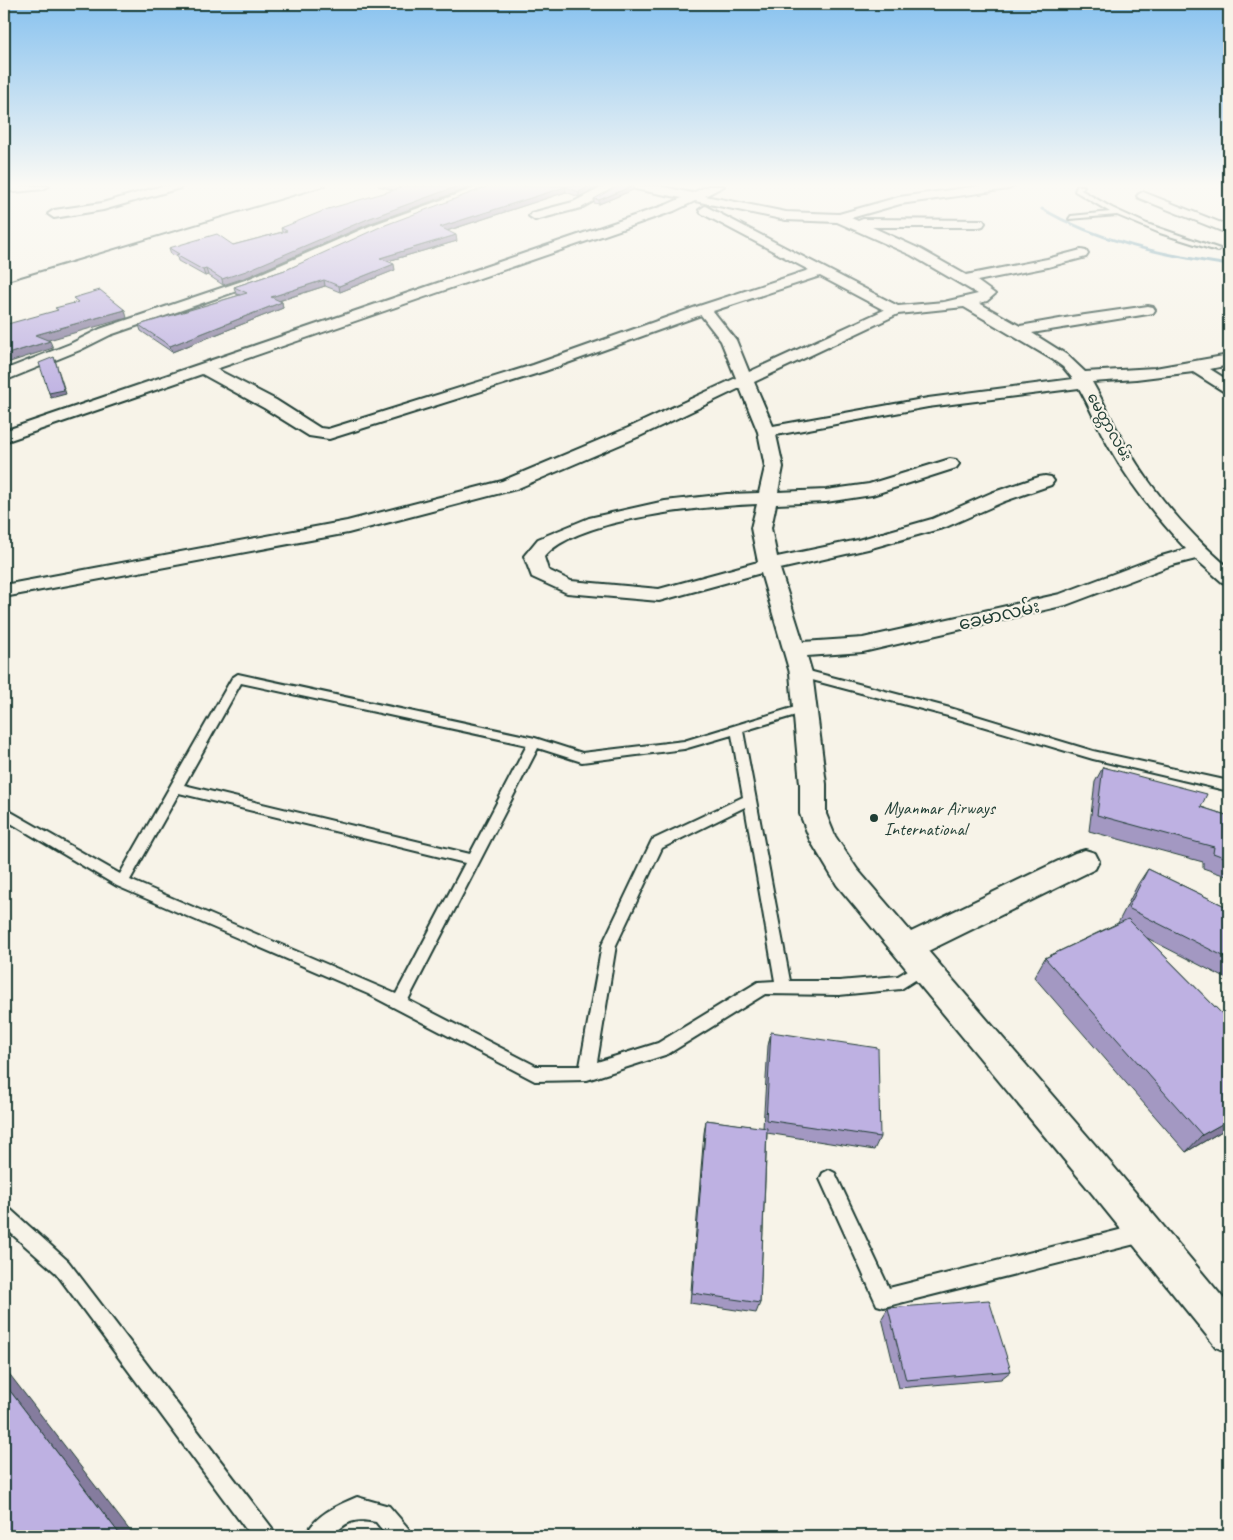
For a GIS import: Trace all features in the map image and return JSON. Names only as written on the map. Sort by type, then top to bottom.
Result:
[{"type":"street","points":[[4,376],[106,332],[277,273],[310,258]]},
{"type":"street","points":[[4,437],[522,258]]},
{"type":"street","points":[[797,258],[895,310]]},
{"type":"street","points":[[4,591],[348,527],[509,485],[634,432],[895,310],[927,308],[966,302],[985,297],[988,294],[924,258]]},
{"type":"street","points":[[964,279],[1065,258]]},
{"type":"street","points":[[202,368],[270,404],[315,432],[329,434],[539,368],[704,309],[821,271]]},
{"type":"street","name":"မေတ္တာလမ်း","points":[[966,302],[1020,331],[1064,360],[1082,380],[1117,446],[1155,499],[1199,552],[1229,578]]},
{"type":"street","points":[[704,309],[728,340],[767,432],[774,467],[761,528],[797,662],[805,708],[813,784],[813,814],[823,840],[847,877],[1229,1334]]},
{"type":"street","points":[[1020,331],[1071,321],[1148,310]]},
{"type":"street","points":[[767,432],[951,399],[1037,390],[1082,380],[1196,367],[1229,360]]},
{"type":"street","points":[[1196,367],[1229,388]]},
{"type":"street","points":[[950,464],[872,489],[826,496],[728,500],[665,507],[596,522],[545,543],[534,556],[539,573],[567,587],[659,595],[861,545],[939,523],[998,497],[1045,481]]},
{"type":"street","name":"ခေမာလမ်း","points":[[797,662],[863,645],[1066,599],[1165,561],[1199,552]]},
{"type":"street","points":[[915,957],[1085,861]]},
{"type":"lane","points":[[797,662],[950,712],[1093,755],[1229,786]]},
{"type":"lane","points":[[122,882],[238,678],[549,745],[582,758],[684,745],[805,708]]},
{"type":"lane","points":[[737,729],[784,987]]},
{"type":"lane","points":[[399,1003],[535,742]]},
{"type":"lane","points":[[176,788],[473,860]]},
{"type":"lane","points":[[587,1073],[609,945],[657,844],[750,799]]},
{"type":"lane","points":[[4,814],[122,882],[373,989],[535,1074],[587,1073],[662,1049],[763,987],[839,988],[901,982],[915,957]]},
{"type":"lane","points":[[829,1179],[884,1298],[1145,1232]]},
{"type":"lane","points":[[4,1215],[62,1267],[264,1536]]},
{"type":"lane","points":[[317,1536],[333,1520],[357,1508],[382,1513],[400,1536]]},
{"type":"building","points":[[181,258],[277,258],[222,279],[206,269],[203,270]]},
{"type":"building","points":[[312,258],[380,258],[394,264],[339,286],[324,280],[271,297],[282,302],[170,346],[139,325],[247,293],[234,287],[288,269]]},
{"type":"building","points":[[100,290],[125,310],[35,335],[50,341],[4,355],[4,325],[58,310],[55,308],[78,302],[73,298]]},
{"type":"building","points":[[54,357],[64,390],[49,393],[39,363]]},
{"type":"building","points":[[1103,767],[1207,794],[1201,807],[1229,816],[1229,859],[1213,853],[1214,847],[1097,815]]},
{"type":"building","points":[[1148,869],[1229,908],[1229,959],[1128,908]]},
{"type":"building","points":[[1128,919],[1229,1021],[1229,1120],[1202,1135],[1045,958]]},
{"type":"building","points":[[771,1032],[878,1048],[880,1137],[766,1120]]},
{"type":"building","points":[[706,1120],[767,1128],[760,1303],[692,1293]]},
{"type":"building","points":[[989,1300],[1011,1371],[906,1380],[888,1308]]},
{"type":"building","points":[[4,1383],[121,1536],[4,1536]]},
{"type":"waterway","points":[[1185,258],[1229,265]]},
{"type":"railway","points":[[4,282],[85,258]]},
{"type":"place","name":"Myanmar Airways International","points":[[874,818]]}]
